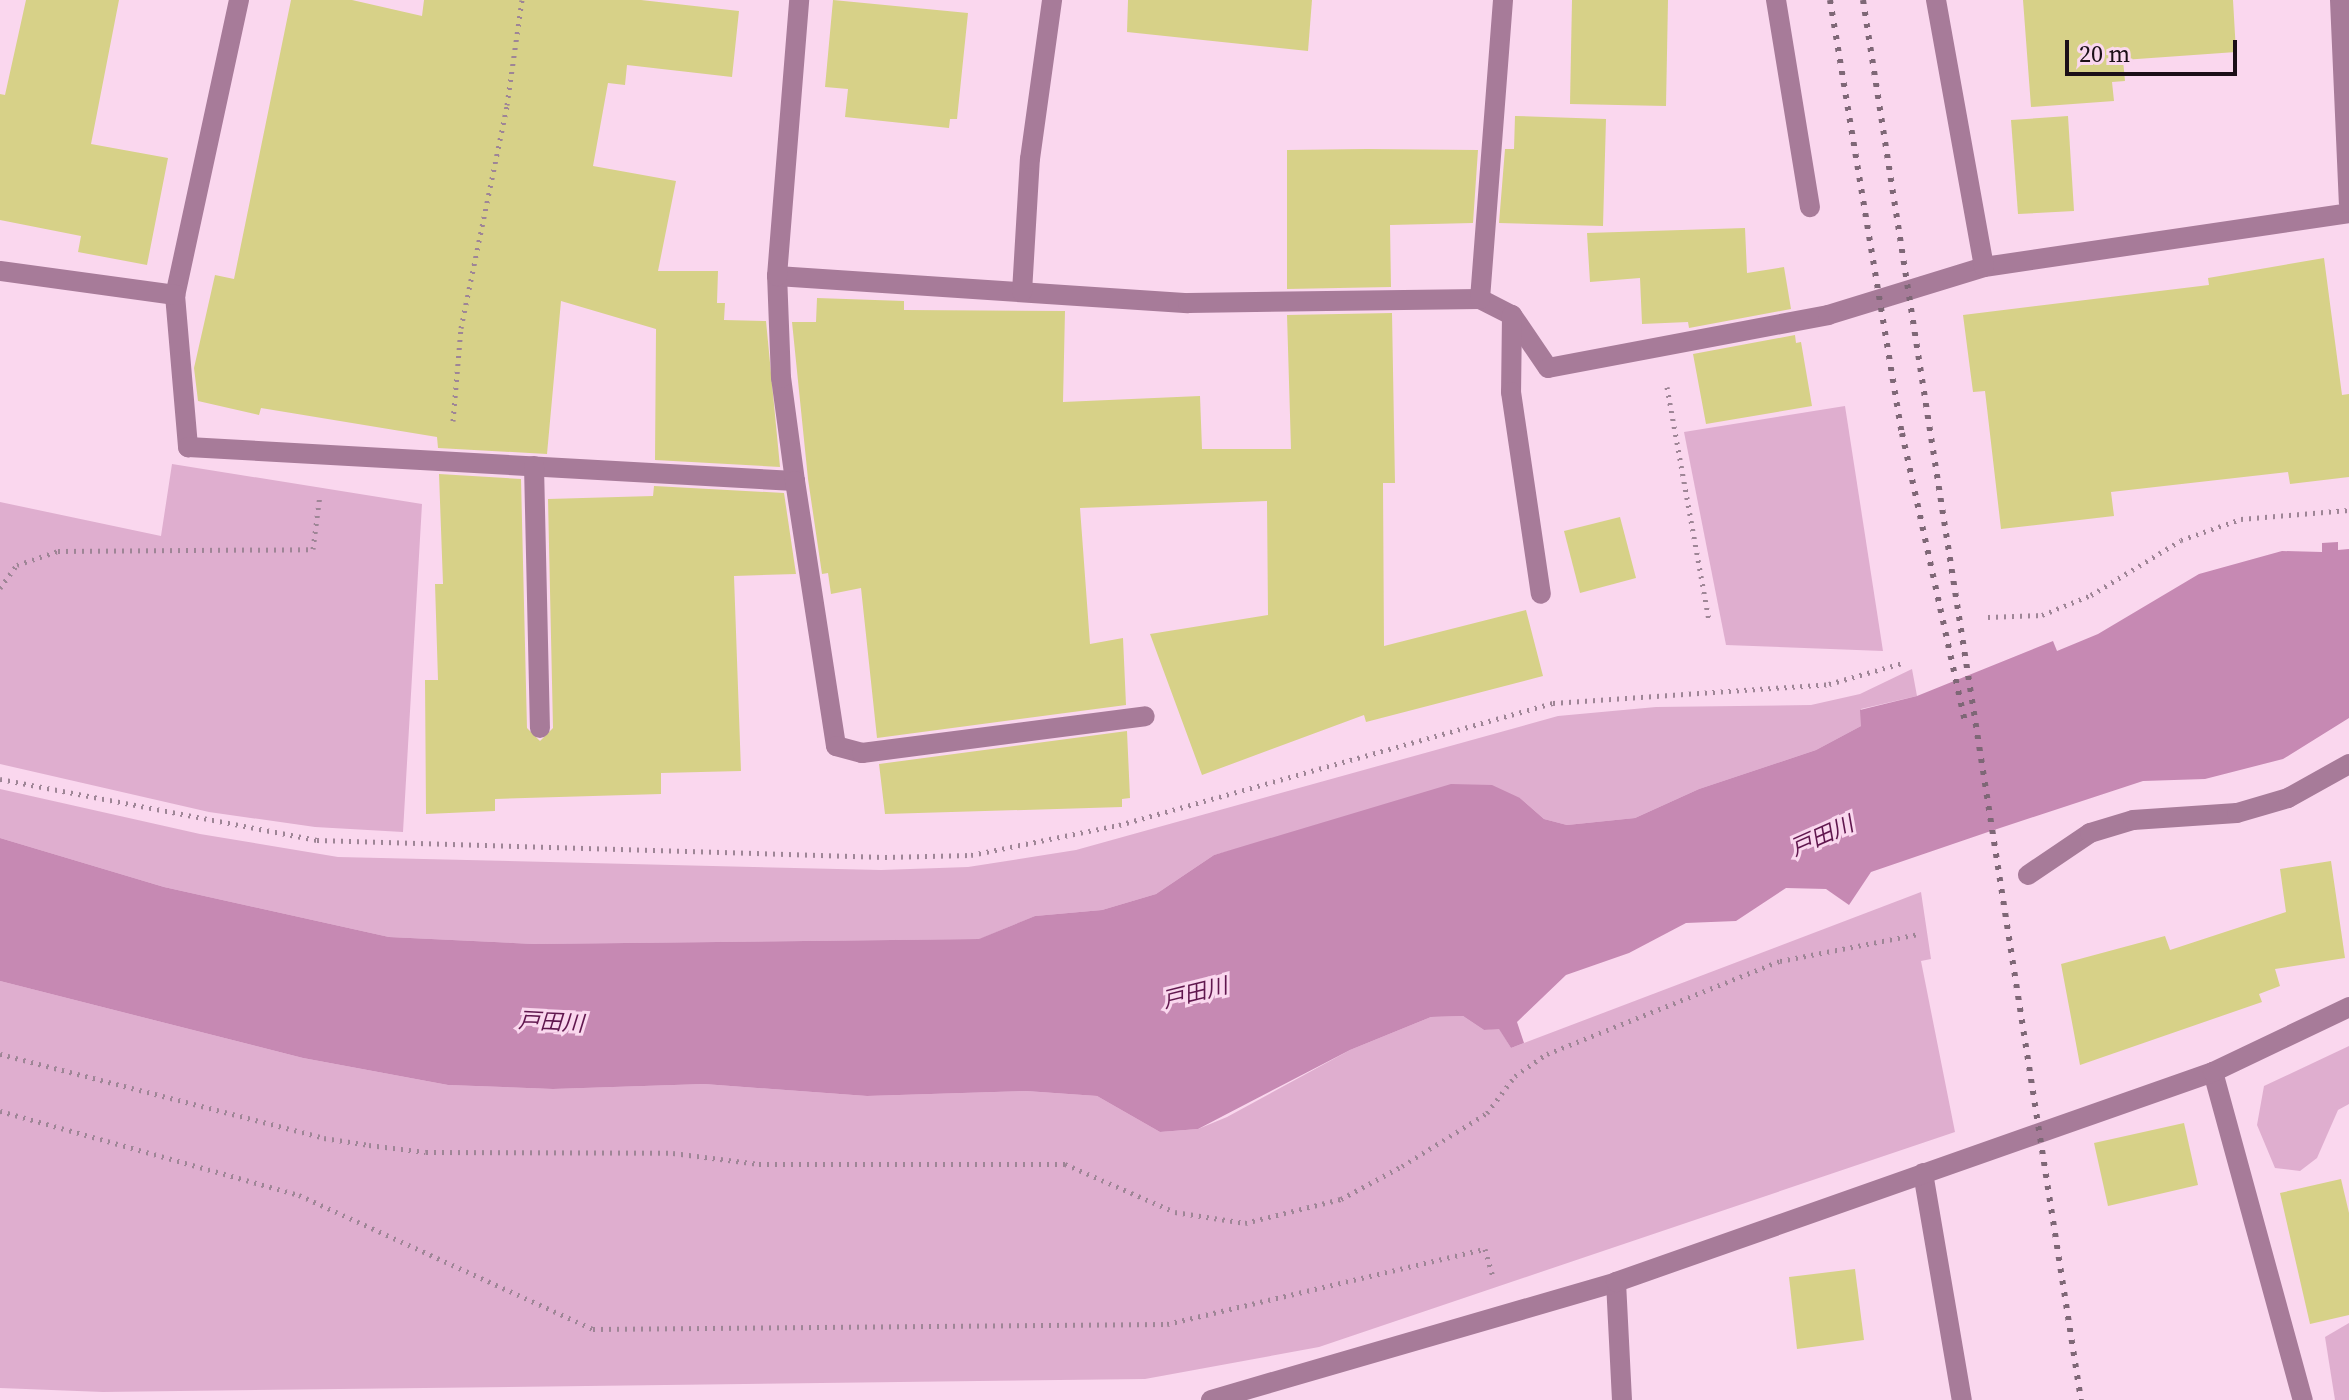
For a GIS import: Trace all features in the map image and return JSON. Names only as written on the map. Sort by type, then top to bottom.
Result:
[{"type":"street","points":[[239,0],[175,295],[188,447],[795,481]]},
{"type":"street","points":[[799,0],[777,276],[781,378],[836,746],[862,753],[1145,716]]},
{"type":"street","points":[[1022,292],[1030,159],[1052,0]]},
{"type":"street","points":[[1480,299],[1503,0]]},
{"type":"street","points":[[1776,0],[1810,207]]},
{"type":"street","points":[[1936,0],[1984,267]]},
{"type":"street","points":[[2340,0],[2349,203]]},
{"type":"street","points":[[777,276],[1188,303],[1480,299],[1512,315],[1548,368],[1828,315],[1984,267],[2349,213]]},
{"type":"street","points":[[0,271],[175,295]]},
{"type":"street","points":[[1512,315],[1511,392],[1541,594]]},
{"type":"street","points":[[534,466],[540,728]]},
{"type":"street","points":[[2028,875],[2090,833],[2133,820],[2237,813],[2288,798],[2349,764]]},
{"type":"street","points":[[1211,1400],[1616,1282],[2213,1072],[2349,1007]]},
{"type":"street","points":[[2213,1072],[2303,1400]]},
{"type":"street","points":[[1923,1173],[1962,1400]]},
{"type":"street","points":[[1616,1282],[1622,1400]]},
{"type":"path","points":[[450,462],[461,328],[507,105],[522,0]]},
{"type":"path","points":[[1660,347],[1709,621]]},
{"type":"path","points":[[0,588],[17,565],[58,551],[313,549],[326,454]]},
{"type":"path","points":[[1988,617],[2042,615],[2091,595],[2181,540],[2241,519],[2349,510]]},
{"type":"path","points":[[0,779],[317,840],[885,857],[971,855],[1119,825],[1553,703],[1829,684],[1902,663]]},
{"type":"path","points":[[0,1054],[324,1138],[369,1145],[426,1152],[673,1153],[759,1164],[1065,1164],[1175,1212],[1245,1223],[1341,1199],[1402,1166],[1487,1113],[1515,1076],[1547,1054],[1780,961],[1919,934]]},
{"type":"path","points":[[0,1111],[299,1195],[593,1329],[1167,1324],[1485,1249],[1505,1316]]},
{"type":"shaded area","points":[[1845,406],[1883,651],[1726,645],[1684,432]]},
{"type":"shaded area","points":[[172,464],[422,504],[403,832],[315,827],[209,812],[0,764],[0,502],[161,536]]},
{"type":"shaded area","points":[[1912,669],[1917,696],[1861,709],[1861,726],[1816,750],[1699,789],[1635,818],[1567,825],[1544,819],[1520,798],[1290,835],[1214,855],[1156,894],[1102,910],[1035,916],[980,939],[534,944],[389,937],[164,887],[0,838],[0,789],[200,834],[338,857],[881,870],[968,867],[1076,850],[1558,716],[1656,707],[1811,705],[1860,694]]},
{"type":"shaded area","points":[[1921,892],[1931,959],[1921,961],[1955,1132],[1319,1347],[1145,1379],[103,1392],[0,1388],[0,981],[303,1058],[448,1085],[553,1089],[704,1084],[867,1096],[1026,1091],[1097,1096],[1160,1132],[1198,1129],[1227,1117],[1350,1050],[1431,1017],[1463,1016],[1484,1030],[1499,1028],[1511,1048]]},
{"type":"shaded area","points":[[2349,1046],[2349,1104],[2338,1110],[2317,1158],[2300,1171],[2275,1168],[2257,1125],[2264,1086]]},
{"type":"shaded area","points":[[2349,1323],[2349,1400],[2335,1400],[2325,1337]]},
{"type":"water","name":"戸田川","points":[[2338,542],[2338,550],[2349,549],[2349,718],[2283,759],[2205,779],[2143,781],[1988,832],[1871,872],[1849,905],[1826,889],[1786,888],[1736,921],[1686,923],[1629,953],[1566,975],[1517,1022],[1524,1043],[1511,1048],[1499,1029],[1484,1030],[1463,1016],[1431,1017],[1350,1050],[1198,1129],[1160,1132],[1097,1096],[1026,1091],[867,1096],[704,1084],[553,1089],[448,1085],[303,1058],[0,981],[0,838],[164,887],[389,937],[534,944],[979,939],[1035,916],[1102,910],[1156,894],[1214,855],[1451,784],[1492,785],[1520,798],[1544,819],[1567,825],[1635,818],[1699,789],[1816,750],[1861,726],[1860,710],[1917,696],[2053,641],[2057,651],[2098,634],[2199,574],[2282,551],[2322,552],[2322,543]]},
{"type":"building","points":[[26,0],[119,0],[91,144],[168,158],[147,265],[78,252],[81,236],[0,220],[0,94],[5,95]]},
{"type":"building","points":[[291,0],[352,0],[422,16],[424,0],[641,0],[739,11],[732,77],[627,65],[625,85],[608,83],[593,166],[676,181],[658,271],[718,271],[717,303],[725,303],[724,320],[766,321],[780,467],[655,460],[656,329],[561,301],[547,454],[438,448],[437,437],[261,408],[259,415],[198,401],[194,368],[215,275],[234,279]]},
{"type":"building","points":[[833,0],[968,13],[957,119],[950,119],[949,128],[845,117],[848,89],[825,87]]},
{"type":"building","points":[[1128,0],[1312,0],[1308,51],[1127,32]]},
{"type":"building","points":[[1572,0],[1668,0],[1666,106],[1570,104]]},
{"type":"building","points":[[2023,0],[2233,0],[2236,52],[2123,60],[2125,81],[2112,82],[2114,101],[2031,107]]},
{"type":"building","points":[[1515,116],[1606,119],[1603,226],[1499,223],[1505,149],[1514,149]]},
{"type":"building","points":[[2068,116],[2074,211],[2018,214],[2011,120]]},
{"type":"building","points":[[1287,150],[1478,150],[1473,223],[1390,225],[1391,287],[1287,289]]},
{"type":"building","points":[[1745,228],[1747,273],[1784,267],[1791,309],[1689,328],[1688,322],[1642,324],[1640,278],[1590,282],[1587,233]]},
{"type":"building","points":[[2324,258],[2342,395],[2349,394],[2349,477],[2290,484],[2288,472],[2111,492],[2114,516],[2001,529],[1985,391],[1973,392],[1963,315],[2209,285],[2208,278]]},
{"type":"building","points":[[817,298],[904,301],[904,310],[1065,311],[1063,402],[1200,396],[1202,449],[1291,449],[1287,315],[1392,313],[1395,483],[1383,483],[1384,646],[1526,610],[1543,676],[1366,722],[1364,715],[1202,775],[1150,634],[1268,615],[1267,501],[1080,508],[1090,644],[1123,638],[1126,705],[877,738],[861,588],[831,594],[828,573],[822,574],[808,479],[792,322],[816,322]]},
{"type":"building","points":[[1795,335],[1796,343],[1801,342],[1812,406],[1706,424],[1693,354]]},
{"type":"building","points":[[439,474],[521,479],[527,728],[540,741],[553,728],[548,499],[653,496],[654,486],[784,493],[796,574],[734,576],[741,771],[661,773],[661,794],[495,799],[495,811],[426,814],[425,680],[438,680],[435,584],[443,584]]},
{"type":"building","points":[[1620,517],[1636,578],[1580,593],[1564,531]]},
{"type":"building","points":[[1127,731],[1130,798],[1122,799],[1122,807],[885,814],[879,764]]},
{"type":"building","points":[[2331,861],[2345,958],[2275,969],[2280,986],[2259,994],[2262,1002],[2080,1065],[2061,964],[2165,936],[2170,950],[2286,912],[2280,869]]},
{"type":"building","points":[[2184,1123],[2198,1185],[2108,1206],[2094,1143]]},
{"type":"building","points":[[2341,1179],[2349,1213],[2349,1315],[2310,1324],[2280,1193]]},
{"type":"building","points":[[1855,1269],[1864,1340],[1797,1349],[1789,1277]]},
{"type":"railway","points":[[1830,0],[1902,433],[1965,723]]},
{"type":"railway","points":[[1863,0],[2081,1400]]}]
